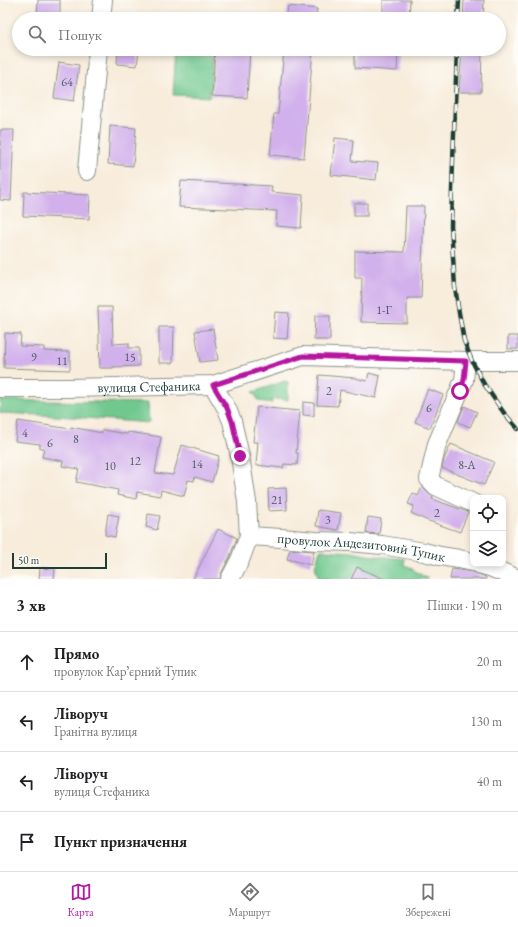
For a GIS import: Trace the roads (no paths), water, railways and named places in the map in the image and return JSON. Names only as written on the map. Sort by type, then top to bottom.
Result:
[{"type":"street","points":[[102,12],[103,0]]},
{"type":"street","points":[[87,171],[97,56]]},
{"type":"street","points":[[213,385],[303,356],[466,361],[518,361]]},
{"type":"street","points":[[466,361],[464,380],[437,444],[429,479],[436,486],[470,502]]},
{"type":"street","name":"вулиця Стефаника","points":[[0,388],[213,385],[227,408],[232,421],[239,448],[247,502],[249,536],[240,560],[230,579]]},
{"type":"street","name":"провулок Андезитовий Тупик","points":[[249,536],[382,545],[470,561]]},
{"type":"street","points":[[490,567],[518,579]]},
{"type":"railway","points":[[458,12],[459,0]]},
{"type":"railway","points":[[457,56],[451,226],[455,287],[459,313],[464,341],[472,361],[484,384],[504,413],[518,429]]}]
